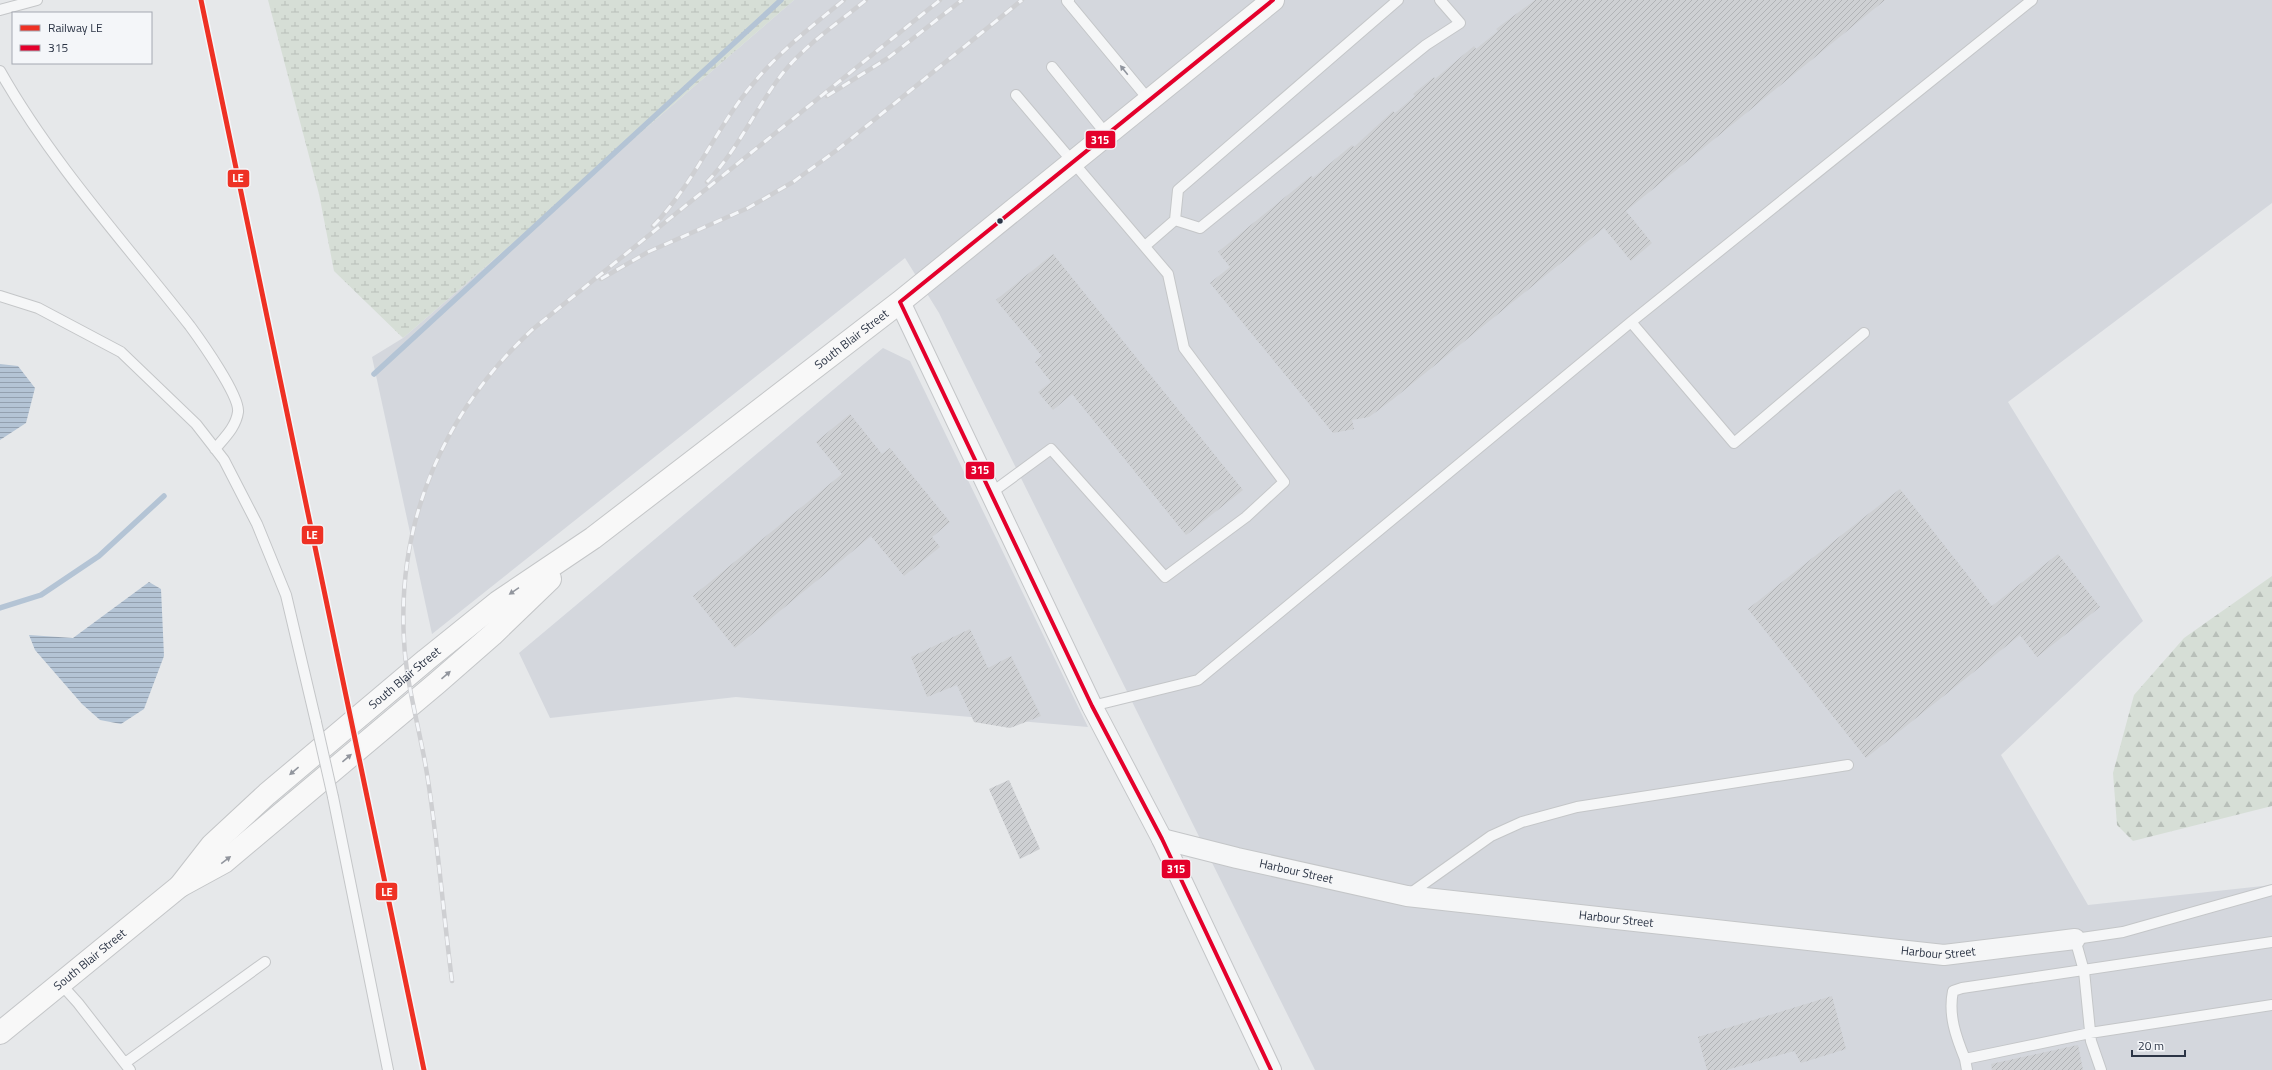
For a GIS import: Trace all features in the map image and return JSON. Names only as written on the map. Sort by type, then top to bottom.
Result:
[{"type":"street","name":"South Blair Street","points":[[0,1033],[180,886],[212,845],[267,794],[426,660],[498,602],[593,538],[900,302],[1273,0]]},
{"type":"street","points":[[900,302],[1092,706],[1162,839],[1271,1070]]},
{"type":"street","name":"Harbour Street","points":[[1162,839],[1236,858],[1407,896],[1944,955],[2075,939]]},
{"type":"lane","points":[[0,10],[37,0]]},
{"type":"lane","points":[[1068,0],[1067,1],[1149,100]]},
{"type":"lane","points":[[1145,246],[1175,220],[1178,190],[1398,0]]},
{"type":"lane","points":[[1175,220],[1200,228],[1426,45],[1460,23],[1440,0]]},
{"type":"lane","points":[[1092,706],[1198,680],[1631,322],[2032,0]]},
{"type":"lane","points":[[1052,67],[1107,135]]},
{"type":"lane","points":[[0,71],[18,104],[50,150],[190,326],[210,355],[230,389],[238,411],[235,424],[215,449]]},
{"type":"lane","points":[[991,493],[1051,449],[1165,577],[1246,517],[1284,482],[1184,348],[1168,274],[1072,163],[1016,95]]},
{"type":"lane","points":[[0,296],[38,308],[121,352],[196,424],[224,460],[257,524],[286,595],[333,797],[388,1070]]},
{"type":"lane","points":[[1631,322],[1734,443],[1864,333]]},
{"type":"lane","points":[[1407,896],[1491,836],[1522,822],[1577,807],[1848,765]]},
{"type":"lane","points":[[2101,1070],[2090,1033],[2084,971],[2075,939],[2123,932],[2272,890]]},
{"type":"lane","points":[[1968,1070],[1957,1039],[1950,1006],[1953,991],[1962,988],[2272,942]]},
{"type":"lane","points":[[60,984],[128,1067],[265,962]]},
{"type":"lane","points":[[1965,1059],[2090,1033],[2272,1005]]},
{"type":"shaded area","points":[[794,0],[2272,0],[2272,203],[2008,402],[2143,621],[2001,755],[2088,905],[2272,885],[2272,1070],[1315,1070],[939,313],[905,258],[432,634],[372,357],[403,338]]},
{"type":"shaded area","points":[[883,348],[910,361],[1088,727],[736,697],[550,718],[519,653]]},
{"type":"green space","points":[[268,0],[794,0],[403,338],[334,271],[319,194]]},
{"type":"green space","points":[[2272,576],[2272,806],[2133,841],[2117,825],[2113,773],[2134,695],[2184,638]]},
{"type":"water","points":[[0,364],[18,366],[35,388],[26,423],[0,440]]},
{"type":"water","points":[[149,582],[161,589],[164,656],[144,709],[121,724],[100,720],[82,704],[35,650],[29,635],[73,638]]},
{"type":"building","points":[[1535,0],[1885,0],[1626,211],[1652,243],[1631,261],[1604,228],[1392,400],[1369,417],[1352,420],[1354,429],[1333,433],[1210,283],[1230,267],[1218,252],[1311,176],[1313,178],[1352,145],[1354,147],[1393,111],[1395,113],[1415,96],[1413,94],[1434,77],[1435,79],[1474,46],[1476,49],[1498,31],[1496,29]]},
{"type":"building","points":[[1053,254],[1243,490],[1186,535],[1072,394],[1053,410],[1038,392],[1051,382],[1035,362],[1042,356],[996,300]]},
{"type":"building","points":[[850,414],[882,454],[890,448],[950,522],[932,537],[940,547],[904,576],[871,536],[735,648],[693,596],[842,474],[816,442]]},
{"type":"building","points":[[1900,489],[1992,606],[2058,554],[2100,607],[2037,657],[2020,635],[1866,758],[1748,609]]},
{"type":"building","points":[[970,629],[988,668],[1011,656],[1041,716],[1010,728],[974,722],[957,685],[927,697],[911,657]]},
{"type":"building","points":[[1009,780],[1040,849],[1020,859],[989,789]]},
{"type":"building","points":[[1832,996],[1846,1049],[1801,1063],[1794,1051],[1726,1070],[1707,1070],[1698,1037]]},
{"type":"building","points":[[2078,1045],[2083,1070],[1992,1070],[1991,1064]]},
{"type":"waterway","points":[[374,374],[781,0]]},
{"type":"waterway","points":[[0,608],[41,595],[99,556],[164,496]]},
{"type":"railway","points":[[653,226],[678,196],[730,115],[752,84],[777,58],[816,22],[844,0]]},
{"type":"railway","points":[[707,182],[728,157],[772,87],[791,63],[811,44],[866,0]]},
{"type":"railway","points":[[452,981],[431,800],[407,674],[404,640],[404,595],[409,552],[419,510],[433,470],[452,431],[475,395],[502,361],[533,329],[940,0]]},
{"type":"railway","points":[[827,96],[888,58],[962,0]]},
{"type":"railway","points":[[601,279],[648,252],[748,208],[793,182],[837,150],[1022,0]]},
{"type":"rail line","name":"LE","points":[[201,0],[424,1070]]},
{"type":"transit line","name":"315","points":[[1271,1070],[1162,839],[1092,706],[900,302],[1273,0]]}]
